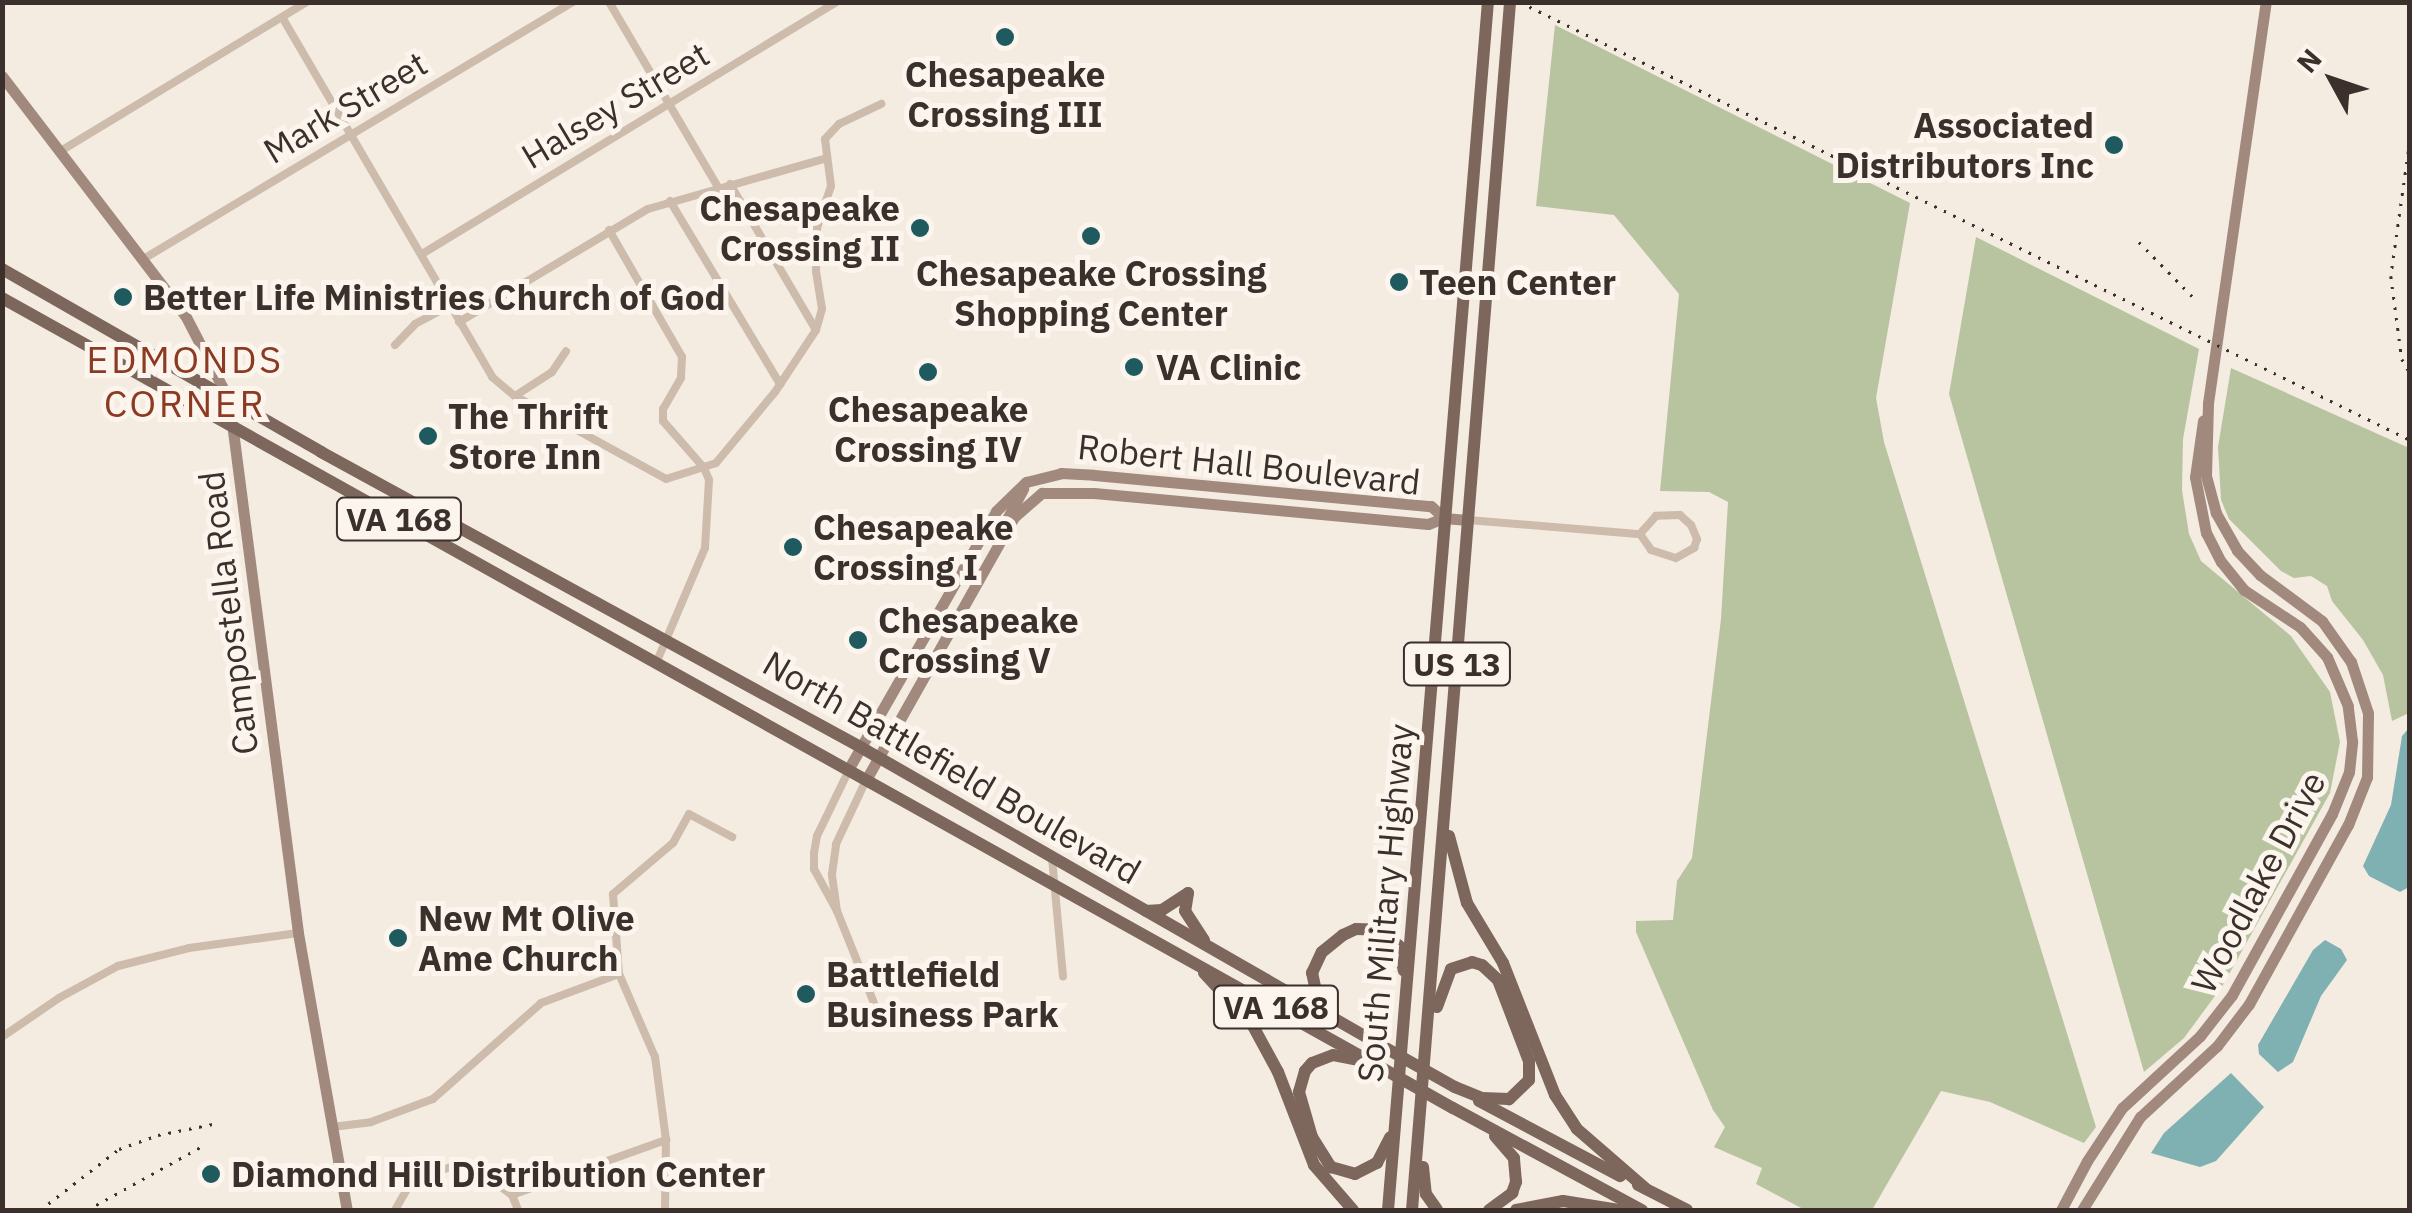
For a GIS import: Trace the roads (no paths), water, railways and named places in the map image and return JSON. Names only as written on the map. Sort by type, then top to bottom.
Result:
[{"type":"main road","name":"South Military Highway","points":[[1388,1210],[1488,2]]},
{"type":"main road","name":"South Military Highway","points":[[1412,1210],[1510,2]]},
{"type":"main road","name":"VA 168","points":[[2,268],[229,400]]},
{"type":"main road","name":"VA 168","points":[[2,298],[234,428]]},
{"type":"main road","name":"North Battlefield Boulevard","points":[[229,400],[669,640],[1374,1042],[1645,1188]]},
{"type":"main road","name":"North Battlefield Boulevard","points":[[234,428],[1642,1210]]},
{"type":"main road","points":[[1446,808],[1456,873],[1467,903],[1503,963],[1554,1096],[1578,1129],[1645,1188]]},
{"type":"main road","points":[[1142,911],[1162,910],[1188,893],[1186,912],[1190,926],[1221,955]]},
{"type":"main road","points":[[1374,1042],[1324,1005],[1312,985],[1312,973],[1322,952],[1343,935],[1368,928],[1391,936],[1401,953],[1404,1041]]},
{"type":"main road","points":[[1178,952],[1219,987],[1254,1026],[1278,1072],[1314,1165],[1353,1210]]},
{"type":"main road","points":[[1426,1054],[1444,978],[1461,964],[1482,965],[1498,980],[1529,1061],[1530,1080],[1518,1095],[1497,1101],[1456,1087]]},
{"type":"main road","points":[[1373,1063],[1333,1055],[1322,1057],[1305,1071],[1298,1092],[1322,1158],[1342,1172],[1367,1170],[1377,1163],[1391,1134],[1399,1095]]},
{"type":"main road","points":[[1421,1108],[1423,1182],[1437,1210]]},
{"type":"main road","points":[[1478,1122],[1508,1148],[1517,1170],[1512,1192],[1489,1210]]},
{"type":"main road","name":"VA 168","points":[[1645,1188],[1687,1210]]},
{"type":"main road","points":[[1658,1196],[1665,1210]]},
{"type":"main road","points":[[1516,1210],[1563,1201],[1620,1210]]},
{"type":"street","points":[[59,152],[307,2]]},
{"type":"street","name":"Mark Street","points":[[145,258],[574,2]]},
{"type":"street","points":[[608,2],[718,187]]},
{"type":"street","name":"Halsey Street","points":[[422,254],[836,2]]},
{"type":"street","name":"Woodlake Drive","points":[[2060,1210],[2112,1122],[2147,1083],[2200,1036],[2232,995],[2332,814],[2348,772],[2348,706],[2328,658],[2300,627],[2244,590],[2220,562],[2206,533],[2194,477],[2266,2]]},
{"type":"street","points":[[282,17],[492,377],[515,396],[661,478],[716,462],[780,384],[816,330],[822,310],[816,272],[817,228],[831,186],[826,158],[828,132],[881,104]]},
{"type":"street","name":"Campostella Road","points":[[2,76],[186,315],[229,400],[258,651],[298,933],[347,1210]]},
{"type":"street","points":[[459,322],[609,230],[670,201],[826,158]]},
{"type":"street","points":[[730,184],[816,330]]},
{"type":"street","points":[[670,201],[780,384]]},
{"type":"street","points":[[609,230],[682,357],[681,378],[663,409],[663,421],[710,480],[708,537],[669,640],[656,661]]},
{"type":"street","points":[[395,345],[415,324],[449,306]]},
{"type":"street","points":[[515,396],[552,372],[566,351]]},
{"type":"street","name":"Woodlake Drive","points":[[2082,1210],[2140,1117],[2205,1058],[2250,1004],[2348,824],[2367,776],[2368,713],[2347,653],[2314,614],[2244,560],[2216,513],[2206,466],[2208,403]]},
{"type":"street","name":"Robert Hall Boulevard","points":[[849,768],[996,512],[1026,482],[1062,473],[1094,475],[1431,506],[1444,518]]},
{"type":"street","points":[[1001,539],[1004,516],[1026,482]]},
{"type":"street","name":"Robert Hall Boulevard","points":[[866,778],[1001,539],[1029,500],[1059,490],[1428,524],[1444,518],[1468,520]]},
{"type":"street","points":[[1468,520],[1640,534],[1659,556],[1676,558],[1694,548],[1697,539],[1691,525],[1680,515],[1656,516],[1640,534]]},
{"type":"street","points":[[849,768],[817,836],[814,869],[837,912],[880,1018]]},
{"type":"street","points":[[837,912],[832,874],[836,844],[866,778]]},
{"type":"street","points":[[665,1210],[666,1140],[655,1057],[619,974],[613,894],[673,843],[689,814],[732,837]]},
{"type":"street","points":[[1052,858],[1063,976]]},
{"type":"street","points":[[2,1037],[59,998],[118,966],[188,948],[298,933]]},
{"type":"street","points":[[332,1127],[372,1122],[434,1099],[541,1003],[619,974]]},
{"type":"street","points":[[512,1196],[666,1140]]},
{"type":"street","points":[[395,1210],[408,1186],[420,1177],[457,1165],[480,1171],[512,1196],[518,1210]]},
{"type":"water","points":[[2409,728],[2409,887],[2400,892],[2369,876],[2363,866],[2391,805],[2402,736]]},
{"type":"water","points":[[2325,940],[2341,949],[2347,960],[2321,996],[2293,1062],[2278,1072],[2259,1054],[2258,1045],[2313,950]]},
{"type":"water","points":[[2231,1073],[2264,1107],[2216,1161],[2200,1167],[2151,1153],[2164,1133]]},
{"type":"railway","points":[[1520,2],[2410,440]]},
{"type":"railway","points":[[2410,141],[2391,276],[2402,359],[2410,373]]},
{"type":"railway","points":[[2139,242],[2193,297]]},
{"type":"railway","points":[[40,1210],[119,1149],[158,1135],[213,1124]]},
{"type":"railway","points":[[87,1210],[206,1144]]},
{"type":"place","name":"Chesapeake Crossing III","points":[[1005,37]]},
{"type":"place","name":"Associated Distributors Inc","points":[[2114,145]]},
{"type":"place","name":"Chesapeake Crossing II","points":[[920,228]]},
{"type":"place","name":"Chesapeake Crossing Shopping Center","points":[[1091,236]]},
{"type":"place","name":"Teen Center","points":[[1399,282]]},
{"type":"place","name":"Better Life Ministries Church of God","points":[[123,297]]},
{"type":"place","name":"VA Clinic","points":[[1134,367]]},
{"type":"place","name":"Chesapeake Crossing IV","points":[[928,372]]},
{"type":"place","name":"The Thrift Store Inn","points":[[428,436]]},
{"type":"place","name":"Chesapeake Crossing I","points":[[793,547]]},
{"type":"place","name":"Chesapeake Crossing V","points":[[858,640]]},
{"type":"place","name":"New Mt Olive Ame Church","points":[[398,938]]},
{"type":"place","name":"Battlefield Business Park","points":[[806,994]]},
{"type":"place","name":"Diamond Hill Distribution Center","points":[[211,1174]]},
{"type":"district","name":"EDMONDS CORNER","points":[[185,381]]}]
